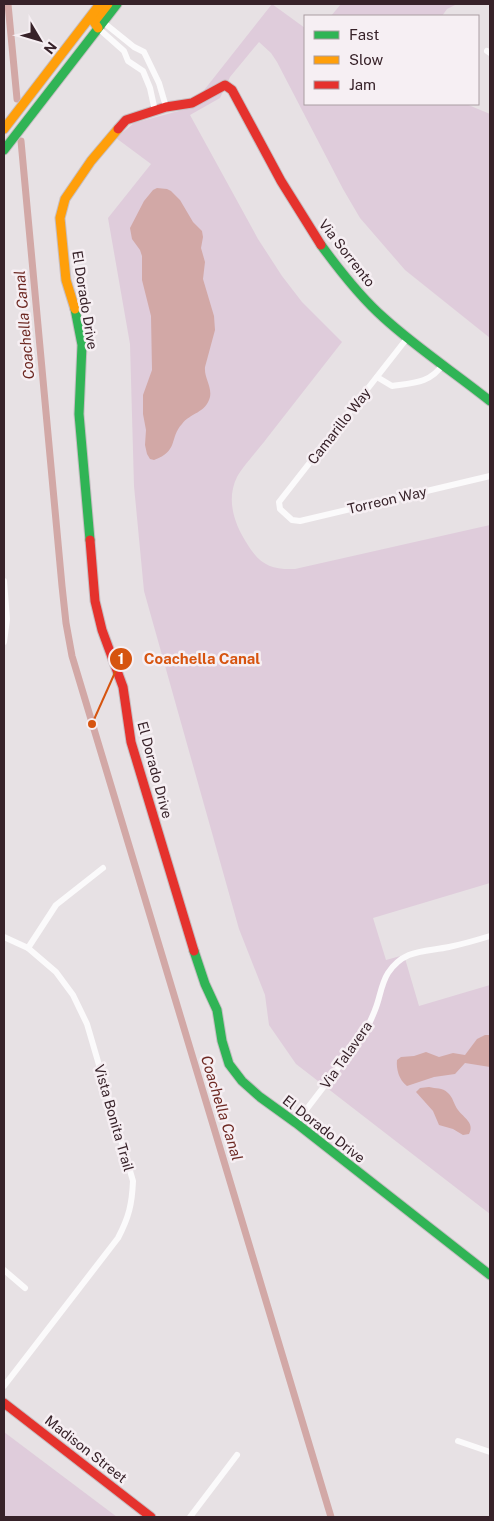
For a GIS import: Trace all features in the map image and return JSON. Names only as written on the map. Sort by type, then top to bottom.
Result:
[{"type":"street","points":[[4,129],[100,4]]},
{"type":"street","points":[[108,4],[94,22],[144,52],[159,83],[166,107]]},
{"type":"street","points":[[4,150],[117,4]]},
{"type":"street","points":[[100,25],[124,51],[128,61],[143,71],[150,88],[155,110]]},
{"type":"street","points":[[55,83],[67,58],[84,37],[85,34],[81,28]]},
{"type":"street","points":[[137,66],[146,58]]},
{"type":"street","name":"El Dorado Drive","points":[[225,86],[192,103],[166,107],[126,120],[91,161],[64,199],[60,218],[66,280],[76,314],[82,345],[79,414],[95,601],[102,630],[123,687],[131,742],[205,984],[217,1010],[222,1041],[229,1064],[242,1081],[260,1097],[490,1275]]},
{"type":"street","name":"Via Sorrento","points":[[225,86],[232,90],[300,214],[340,271],[381,316],[490,401]]},
{"type":"street","name":"Camarillo Way","points":[[286,516],[280,509],[279,502],[408,337]]},
{"type":"street","points":[[377,377],[392,386],[417,382],[432,377],[442,364]]},
{"type":"street","name":"Torreon Way","points":[[286,516],[292,520],[300,521],[490,476]]},
{"type":"street","points":[[4,581],[7,619],[4,642]]},
{"type":"street","points":[[28,948],[56,905],[103,868]]},
{"type":"street","name":"Via Talavera","points":[[296,1123],[364,1034],[376,1008],[383,984],[396,964],[407,955],[420,951],[452,947],[490,936]]},
{"type":"street","name":"Vista Bonita Trail","points":[[4,937],[28,948],[56,972],[73,994],[87,1024],[133,1181],[132,1201],[127,1221],[118,1238],[4,1386]]},
{"type":"street","points":[[4,1270],[25,1288]]},
{"type":"street","name":"Madison Street","points":[[4,1403],[151,1517]]},
{"type":"street","points":[[458,1441],[490,1452]]},
{"type":"street","points":[[190,1517],[237,1455]]},
{"type":"shaded area","points":[[272,4],[304,27],[304,105],[468,105],[490,114],[490,338],[405,270],[360,218],[277,62],[271,53],[259,42],[230,77],[220,98],[190,115],[258,239],[282,276],[302,302],[342,342],[237,477],[232,494],[233,511],[238,527],[251,550],[256,556],[272,567],[295,569],[490,525],[490,883],[373,918],[386,960],[404,955],[419,1006],[490,985],[490,1214],[296,1064],[269,1025],[265,995],[239,929],[144,591],[134,486],[130,344],[108,218],[151,164],[116,138],[134,123],[190,108]]},
{"type":"shaded area","points":[[341,4],[457,4],[447,9],[443,15],[332,15]]},
{"type":"shaded area","points":[[157,188],[171,191],[180,200],[193,222],[202,231],[201,248],[205,262],[203,279],[214,316],[215,330],[205,367],[210,393],[208,402],[201,410],[185,420],[178,429],[167,453],[154,460],[150,459],[147,454],[143,414],[143,395],[152,370],[151,316],[142,280],[142,256],[132,239],[130,228],[144,201]]},
{"type":"shaded area","points":[[490,1035],[490,1067],[465,1063],[455,1074],[434,1077],[407,1086],[400,1078],[397,1060],[401,1057],[414,1056],[426,1052],[439,1057],[453,1053],[465,1055],[477,1039]]},
{"type":"shaded area","points":[[420,1088],[439,1088],[450,1095],[458,1110],[470,1124],[469,1134],[463,1135],[453,1129],[439,1125],[433,1111],[416,1092]]},
{"type":"shaded area","points":[[4,1432],[117,1517],[4,1517]]},
{"type":"waterway","name":"Coachella Canal","points":[[8,4],[17,99]]},
{"type":"waterway","name":"Coachella Canal","points":[[21,141],[62,586],[72,656],[331,1517]]},
{"type":"traffic: fast","points":[[4,150],[117,4]]},
{"type":"traffic: fast","points":[[321,245],[375,310],[410,340],[490,401]]},
{"type":"traffic: fast","points":[[75,309],[82,345],[79,414],[90,540]]},
{"type":"traffic: fast","points":[[194,951],[205,984],[217,1010],[222,1041],[229,1064],[242,1081],[260,1097],[490,1275]]},
{"type":"traffic: slow","points":[[4,129],[100,4]]},
{"type":"traffic: slow","points":[[98,28],[94,22],[108,4]]},
{"type":"traffic: slow","points":[[75,309],[66,280],[60,218],[65,199],[91,161],[118,129]]},
{"type":"traffic: jam","points":[[118,129],[126,120],[166,107],[192,103],[225,85],[232,90],[281,181],[321,245]]},
{"type":"traffic: jam","points":[[90,540],[95,601],[102,630],[123,687],[131,742],[194,951]]},
{"type":"traffic: jam","points":[[4,1403],[151,1517]]},
{"type":"place","name":"Coachella Canal","points":[[92,724]]}]
